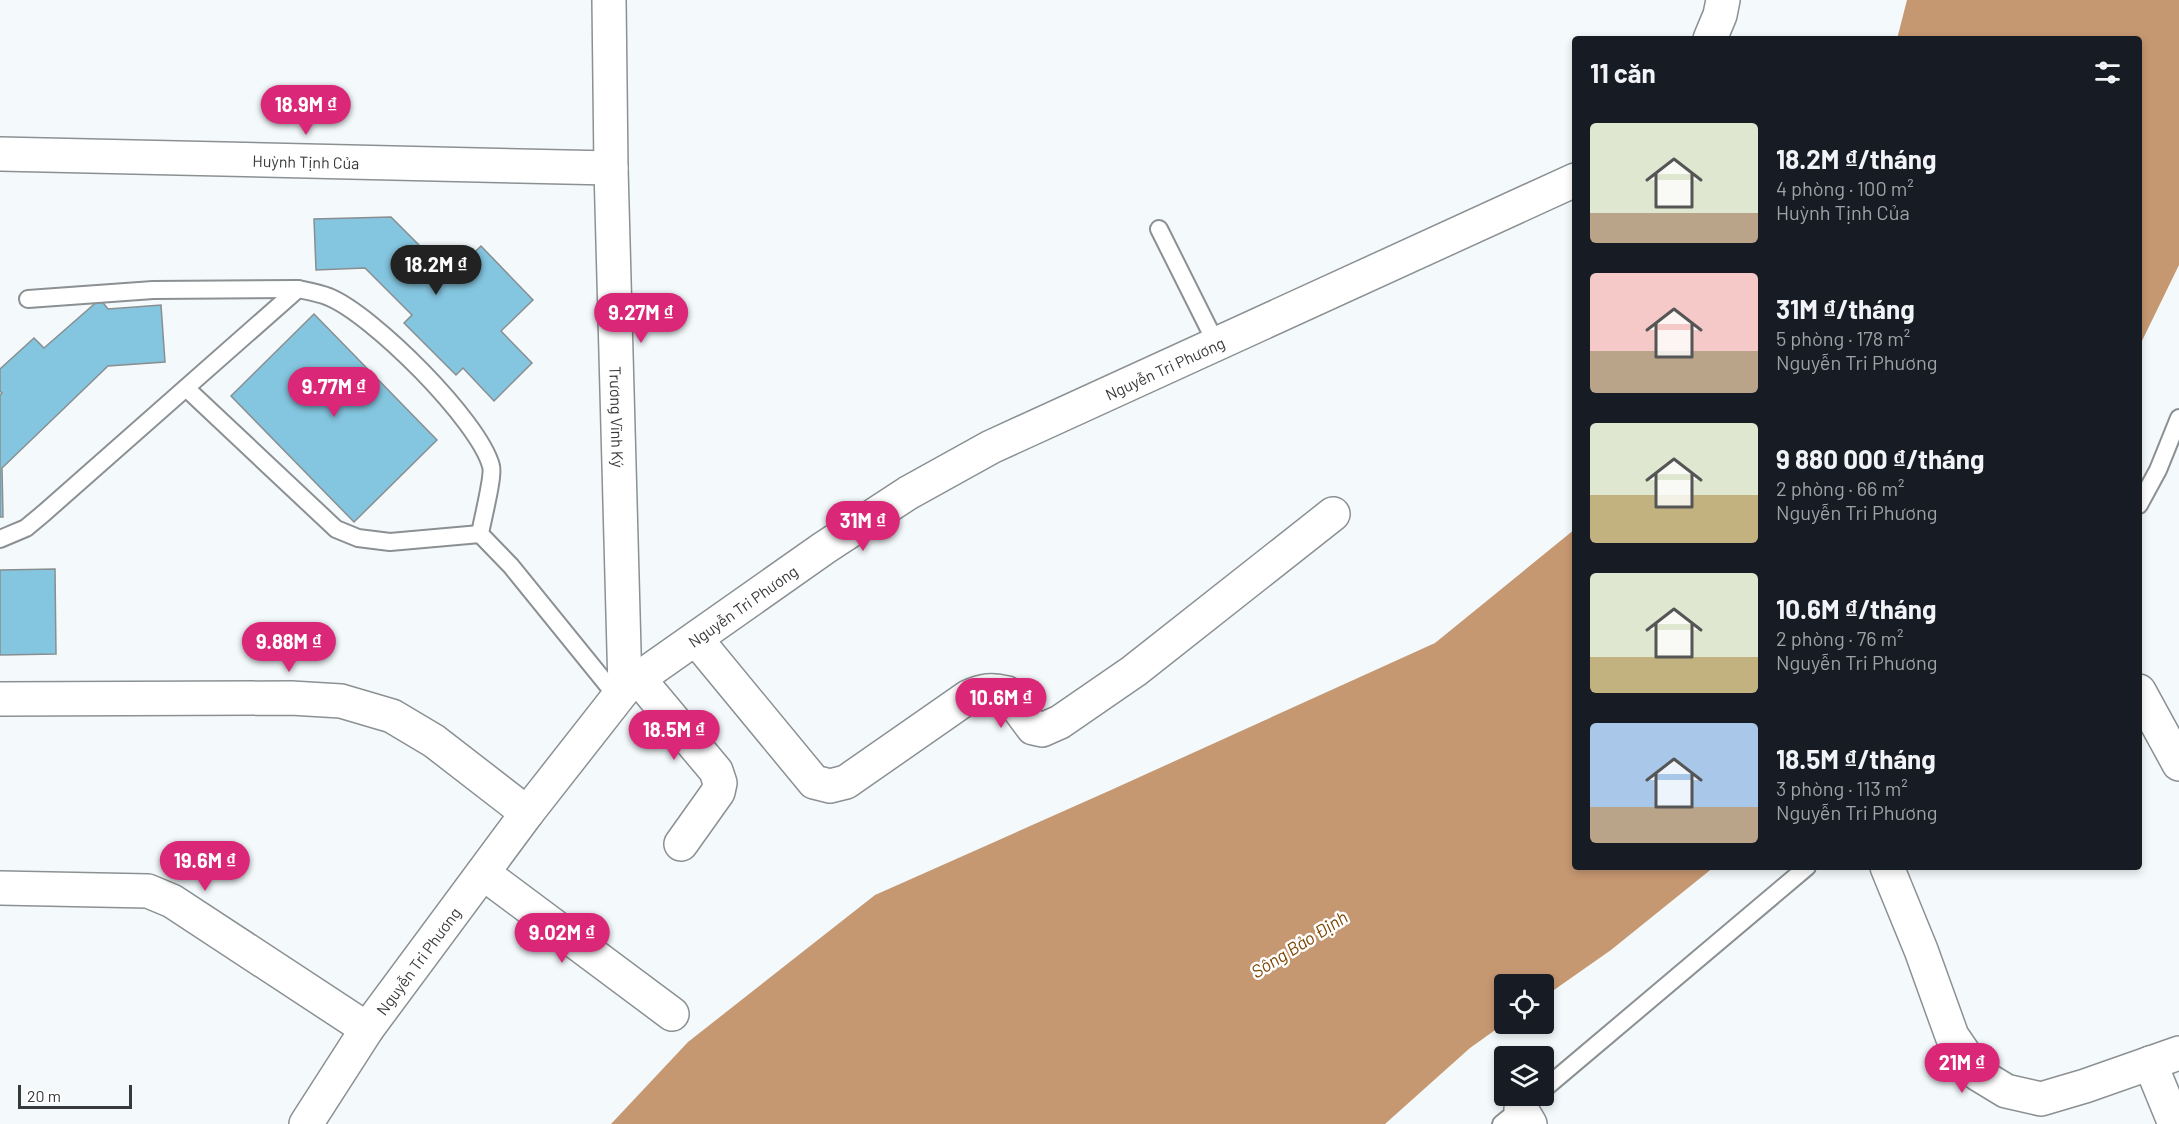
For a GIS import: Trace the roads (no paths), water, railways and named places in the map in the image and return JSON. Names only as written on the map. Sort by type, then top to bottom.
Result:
[{"type":"street","name":"Trương Vĩnh Ký","points":[[609,0],[611,168],[627,688]]},
{"type":"street","points":[[1711,36],[1720,15],[1723,0]]},
{"type":"street","name":"Huỳnh Tịnh Của","points":[[0,154],[611,168]]},
{"type":"street","name":"Nguyễn Tri Phương","points":[[306,1124],[367,1029],[527,813],[627,688],[824,548],[908,493],[991,447],[1572,181]]},
{"type":"street","points":[[696,639],[814,782],[830,786],[846,782],[980,691],[993,689],[1007,693],[1033,728],[1042,730],[1060,722],[1134,671],[1333,514]]},
{"type":"street","points":[[627,688],[716,771],[720,783],[718,792],[681,844]]},
{"type":"street","points":[[2142,697],[2179,764]]},
{"type":"street","points":[[0,699],[291,698],[341,701],[392,716],[434,741],[527,813]]},
{"type":"street","points":[[1888,870],[1921,950],[1952,1036],[1978,1074],[2006,1091],[2041,1099],[2164,1058],[2175,1124]]},
{"type":"street","points":[[483,873],[672,1014]]},
{"type":"street","points":[[0,888],[148,891],[172,901],[367,1029]]},
{"type":"lane","points":[[1159,229],[1216,343]]},
{"type":"lane","points":[[28,299],[153,290],[298,289],[329,297],[354,311],[376,328],[445,396],[465,420],[492,468],[480,534]]},
{"type":"lane","points":[[0,538],[26,528],[298,289]]},
{"type":"lane","points":[[186,388],[336,530],[358,538],[390,542],[480,534]]},
{"type":"lane","points":[[2142,499],[2158,470],[2179,418]]},
{"type":"lane","points":[[480,534],[627,688]]},
{"type":"lane","points":[[1526,1108],[1804,870]]},
{"type":"water","points":[[1907,0],[2179,0],[2179,265],[2142,341],[2142,36],[1898,36]]},
{"type":"water","name":"Sông Bảo Định","points":[[1572,531],[1572,870],[1710,870],[1611,950],[1554,990],[1554,974],[1494,974],[1494,1031],[1470,1048],[1385,1124],[611,1124],[688,1042],[875,895],[1435,643]]}]
